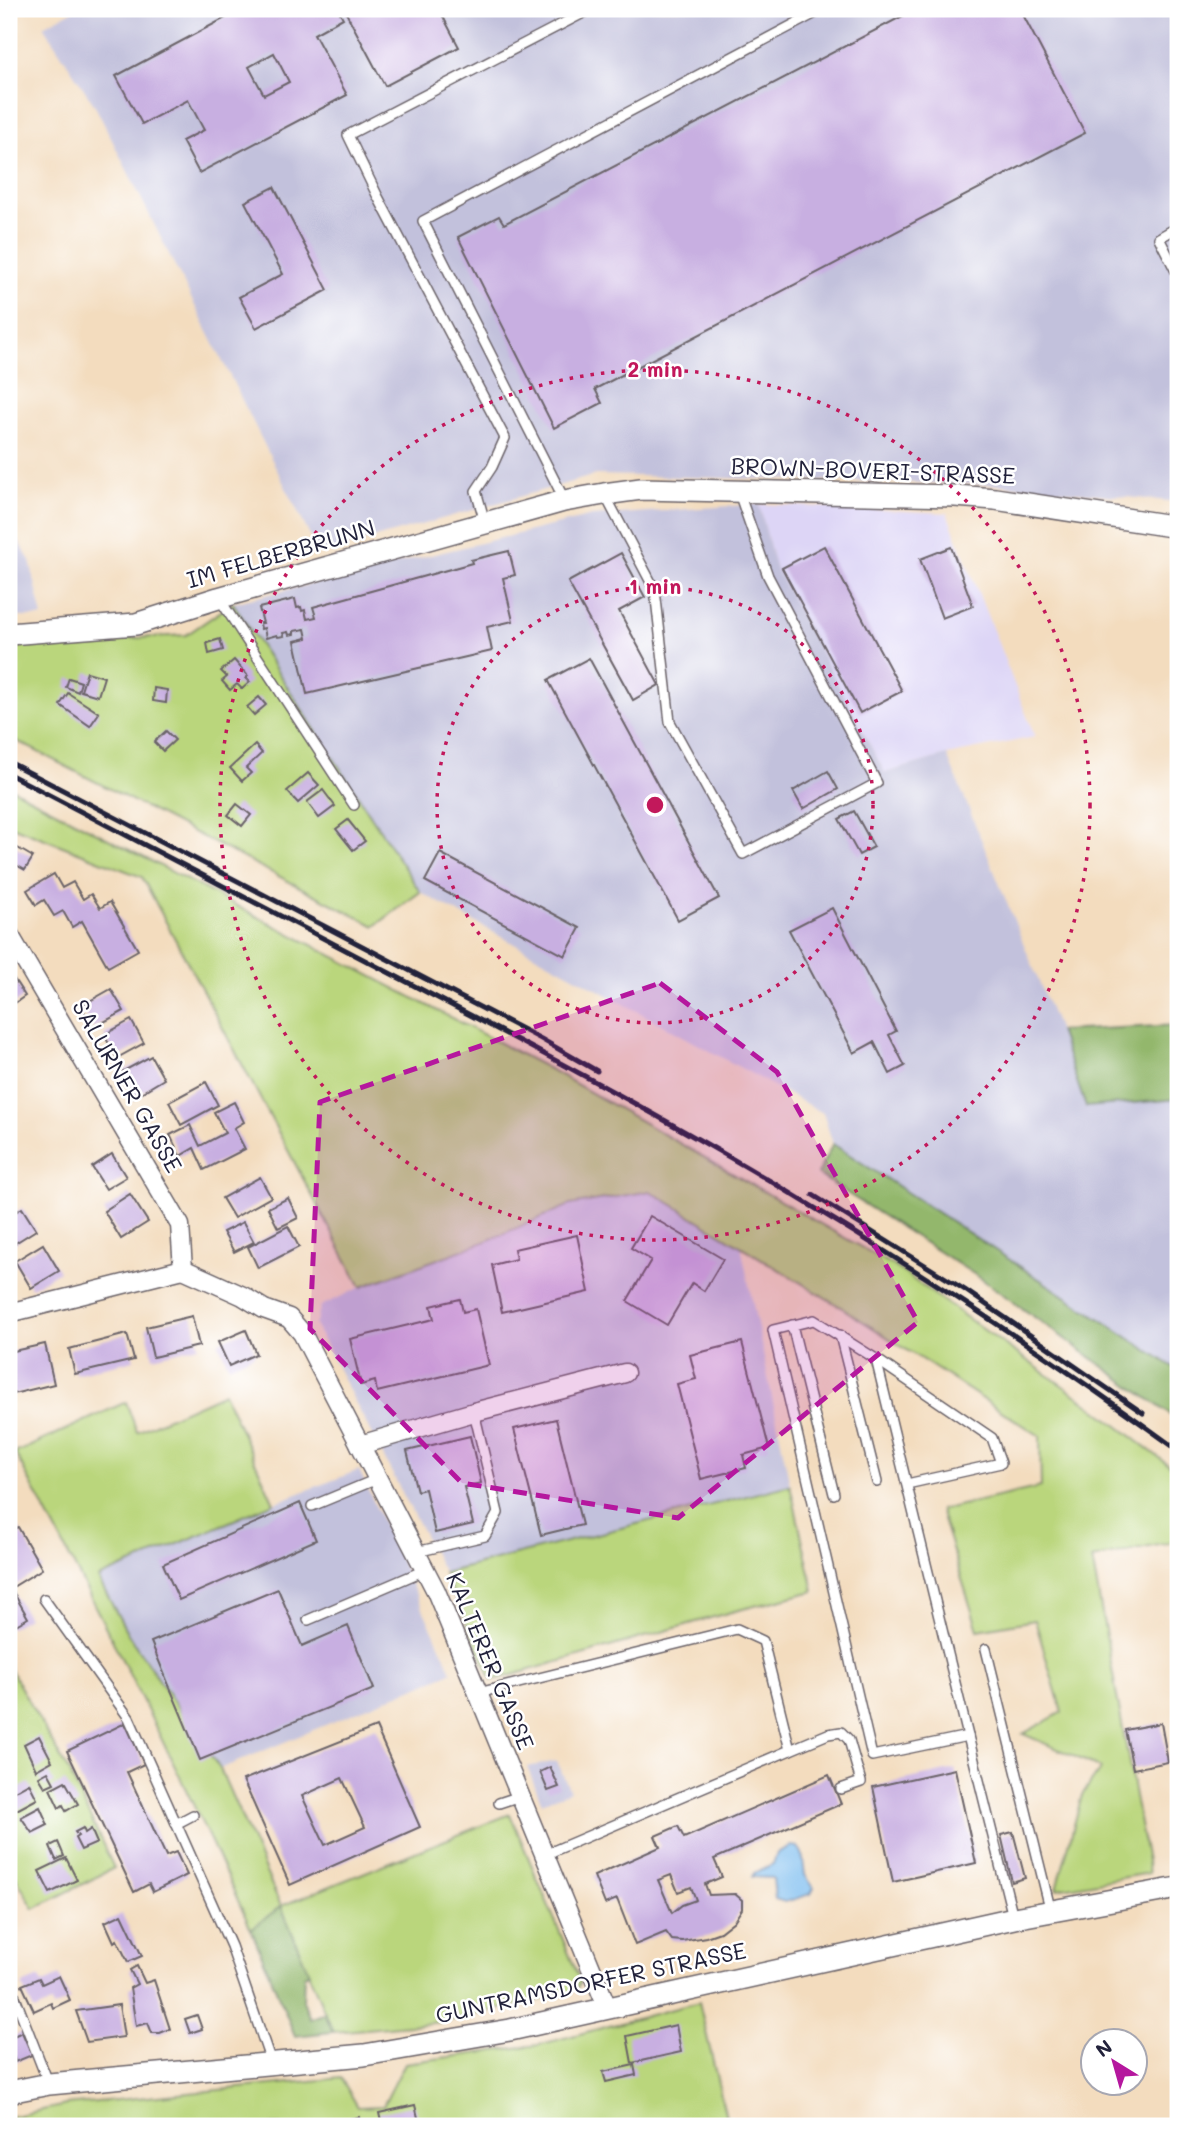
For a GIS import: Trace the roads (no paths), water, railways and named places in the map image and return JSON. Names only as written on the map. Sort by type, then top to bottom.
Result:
[{"type":"street","name":"BROWN-BOVERI-STRASSE","points":[[564,501],[641,489],[968,497],[1178,527]]},
{"type":"street","name":"IM FELBERBRUNN","points":[[9,634],[136,624],[218,598],[564,501]]},
{"type":"street","name":"SALURNER GASSE","points":[[9,933],[180,1225],[183,1269]]},
{"type":"street","name":"KALTERER GASSE","points":[[183,1269],[289,1318],[308,1343],[425,1570],[607,2007]]},
{"type":"street","points":[[12,1306],[183,1269]]},
{"type":"street","points":[[360,1445],[625,1373]]},
{"type":"street","name":"GUNTRAMSDORFER STRASSE","points":[[9,2092],[49,2084],[364,2055],[510,2030],[1014,1919],[1178,1888]]},
{"type":"lane","points":[[486,523],[476,491],[492,467],[505,438],[348,135],[592,9]]},
{"type":"lane","points":[[564,501],[423,220],[823,9]]},
{"type":"lane","points":[[1178,227],[1159,238],[1178,275]]},
{"type":"lane","points":[[604,494],[655,590],[670,722],[743,854],[877,783],[768,576],[738,490]]},
{"type":"lane","points":[[218,598],[354,805]]},
{"type":"lane","points":[[907,1484],[1001,1463],[992,1438],[814,1320],[773,1330],[872,1756],[968,1736]]},
{"type":"lane","points":[[792,1325],[834,1494]]},
{"type":"lane","points":[[840,1335],[877,1482]]},
{"type":"lane","points":[[876,1359],[1014,1919]]},
{"type":"lane","points":[[415,1552],[485,1536],[498,1513],[474,1412]]},
{"type":"lane","points":[[312,1506],[377,1479]]},
{"type":"lane","points":[[308,1620],[425,1570]]},
{"type":"lane","points":[[44,1599],[129,1718],[231,1946],[271,2064]]},
{"type":"lane","points":[[478,1693],[737,1629],[763,1641],[790,1750]]},
{"type":"lane","points":[[986,1649],[1051,1912]]},
{"type":"lane","points":[[544,1855],[828,1734],[841,1732],[849,1740],[861,1782],[841,1789]]},
{"type":"lane","points":[[499,1803],[520,1796]]},
{"type":"lane","points":[[176,1824],[193,1815]]},
{"type":"lane","points":[[9,1982],[49,2084]]},
{"type":"water","points":[[790,1846],[798,1847],[802,1853],[805,1875],[814,1888],[811,1894],[785,1902],[775,1899],[773,1878],[752,1877],[754,1873],[773,1864],[777,1853]]},
{"type":"railway","points":[[9,762],[541,1039],[597,1071]]},
{"type":"railway","points":[[9,774],[533,1048],[733,1159],[933,1282],[1178,1450]]},
{"type":"railway","points":[[813,1195],[965,1290],[1143,1413]]}]
